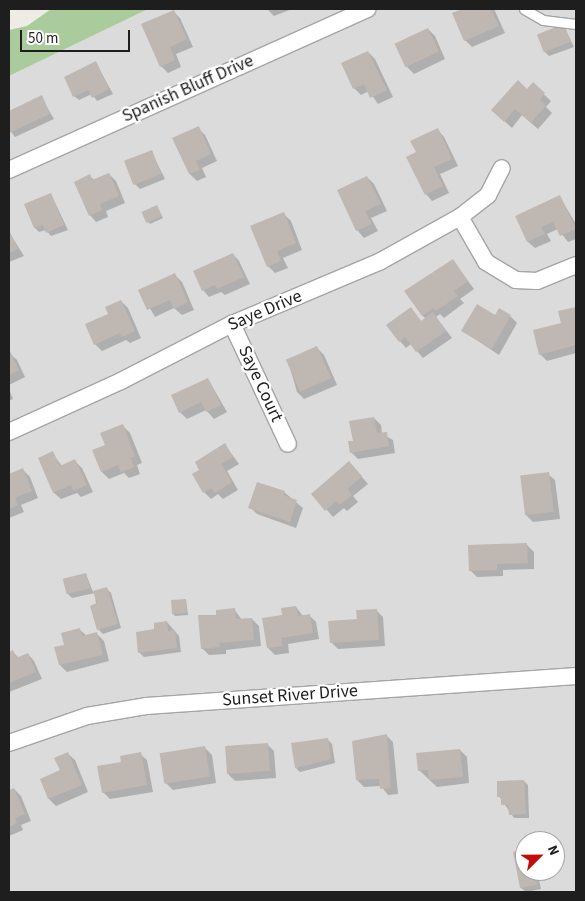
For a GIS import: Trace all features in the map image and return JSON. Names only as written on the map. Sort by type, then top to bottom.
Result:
[{"type":"street","name":"Spanish Bluff Drive","points":[[9,170],[367,9]]},
{"type":"street","name":"Saye Drive","points":[[9,432],[121,382],[232,324],[379,262],[460,217],[488,195],[502,168]]},
{"type":"street","points":[[460,217],[486,262],[499,272],[516,280],[537,281],[576,265]]},
{"type":"street","name":"Saye Court","points":[[232,324],[288,444]]},
{"type":"street","name":"Sunset River Drive","points":[[9,743],[87,716],[147,706],[576,676]]},
{"type":"lane","points":[[524,9],[543,20],[576,24]]},
{"type":"shaded area","points":[[148,9],[576,9],[576,892],[9,892],[9,76]]},
{"type":"green space","points":[[51,9],[148,9],[9,76],[9,30],[27,26]]},
{"type":"building","points":[[462,9],[491,9],[499,26],[464,41],[452,13]]},
{"type":"building","points":[[174,10],[187,39],[170,47],[175,60],[160,67],[141,24]]},
{"type":"building","points":[[564,24],[571,42],[544,52],[537,34]]},
{"type":"building","points":[[428,28],[439,52],[405,67],[394,44]]},
{"type":"building","points":[[368,51],[387,90],[370,98],[364,84],[353,89],[341,63]]},
{"type":"building","points":[[96,61],[109,89],[92,98],[88,90],[73,97],[64,77]]},
{"type":"building","points":[[518,80],[527,89],[533,82],[545,93],[540,100],[546,105],[531,123],[515,109],[504,122],[491,110]]},
{"type":"building","points":[[42,95],[50,114],[9,133],[9,111]]},
{"type":"building","points":[[199,126],[211,154],[196,161],[200,170],[189,174],[172,138]]},
{"type":"building","points":[[438,128],[452,159],[434,167],[443,186],[425,195],[406,157],[416,152],[410,141]]},
{"type":"building","points":[[152,150],[161,174],[133,185],[124,161]]},
{"type":"building","points":[[109,173],[119,196],[100,204],[102,210],[89,216],[74,182],[90,174],[92,180]]},
{"type":"building","points":[[367,176],[381,204],[365,211],[372,224],[356,231],[337,190]]},
{"type":"building","points":[[51,193],[64,225],[46,233],[43,225],[34,228],[24,204]]},
{"type":"building","points":[[560,195],[576,229],[560,236],[553,222],[541,227],[545,234],[527,242],[515,216]]},
{"type":"building","points":[[157,205],[162,216],[146,223],[141,212]]},
{"type":"building","points":[[284,212],[296,243],[277,251],[281,261],[267,267],[250,226]]},
{"type":"building","points":[[9,230],[18,249],[9,253]]},
{"type":"building","points":[[233,253],[244,277],[217,289],[215,285],[202,291],[193,271]]},
{"type":"building","points":[[453,259],[468,281],[454,291],[458,296],[436,311],[433,308],[422,316],[404,291]]},
{"type":"building","points":[[175,273],[188,302],[174,309],[170,300],[147,310],[138,290]]},
{"type":"building","points":[[121,300],[135,331],[122,337],[120,333],[94,345],[85,324],[108,314],[105,307]]},
{"type":"building","points":[[477,304],[495,315],[499,308],[511,315],[492,349],[461,331]]},
{"type":"building","points":[[411,307],[421,321],[433,312],[446,331],[416,352],[405,337],[399,342],[386,325]]},
{"type":"building","points":[[576,307],[576,345],[539,355],[533,330],[561,323],[558,311]]},
{"type":"building","points":[[317,346],[331,378],[300,392],[286,360]]},
{"type":"building","points":[[9,352],[19,370],[9,375]]},
{"type":"building","points":[[208,378],[221,405],[206,412],[201,402],[179,413],[171,395]]},
{"type":"building","points":[[374,417],[377,433],[387,432],[389,446],[350,453],[348,441],[353,441],[349,421]]},
{"type":"building","points":[[123,424],[135,456],[131,458],[134,467],[121,472],[118,465],[101,472],[92,450],[105,445],[100,433]]},
{"type":"building","points":[[225,443],[233,457],[221,464],[232,482],[215,493],[211,488],[203,493],[192,474],[199,470],[195,462]]},
{"type":"building","points":[[53,451],[60,466],[75,459],[87,485],[73,491],[71,485],[53,493],[38,458]]},
{"type":"building","points":[[349,461],[362,476],[348,489],[352,495],[340,505],[336,501],[325,511],[311,494]]},
{"type":"building","points":[[23,468],[32,491],[15,498],[18,505],[9,509],[9,474]]},
{"type":"building","points":[[549,472],[554,512],[525,515],[520,476]]},
{"type":"building","points":[[257,482],[285,491],[283,495],[297,500],[290,522],[248,508]]},
{"type":"building","points":[[527,543],[528,563],[497,564],[497,570],[469,571],[468,545]]},
{"type":"building","points":[[86,573],[90,589],[67,594],[63,579]]},
{"type":"building","points":[[107,587],[118,624],[97,630],[90,606],[97,603],[93,591]]},
{"type":"building","points":[[186,599],[187,613],[172,614],[171,600]]},
{"type":"building","points":[[296,606],[298,616],[310,614],[313,633],[281,638],[283,646],[267,648],[262,618],[282,615],[281,608]]},
{"type":"building","points":[[235,608],[236,619],[252,618],[254,640],[219,643],[220,647],[201,649],[198,615],[216,615],[216,610]]},
{"type":"building","points":[[377,609],[379,640],[330,643],[328,621],[357,619],[356,610]]},
{"type":"building","points":[[167,621],[168,631],[175,630],[177,648],[138,653],[136,632],[154,629],[154,623]]},
{"type":"building","points":[[80,628],[82,636],[97,632],[103,655],[59,665],[54,647],[64,645],[61,633]]},
{"type":"building","points":[[13,650],[16,658],[28,653],[36,672],[9,683],[9,652]]},
{"type":"building","points":[[387,734],[391,788],[380,789],[379,779],[356,780],[352,741]]},
{"type":"building","points":[[328,738],[331,759],[295,768],[291,743]]},
{"type":"building","points":[[268,743],[270,771],[227,774],[225,746]]},
{"type":"building","points":[[205,746],[210,777],[164,784],[160,753]]},
{"type":"building","points":[[460,749],[463,777],[429,780],[428,770],[418,771],[416,753]]},
{"type":"building","points":[[68,752],[82,785],[48,799],[40,779],[60,770],[54,758]]},
{"type":"building","points":[[141,752],[147,785],[102,793],[97,766],[121,762],[120,756]]},
{"type":"building","points":[[524,780],[526,814],[509,815],[508,805],[501,805],[501,797],[497,797],[497,781]]},
{"type":"building","points":[[14,788],[25,814],[15,818],[17,823],[9,827],[9,790]]},
{"type":"building","points":[[519,881],[536,881],[537,885],[520,888]]}]
